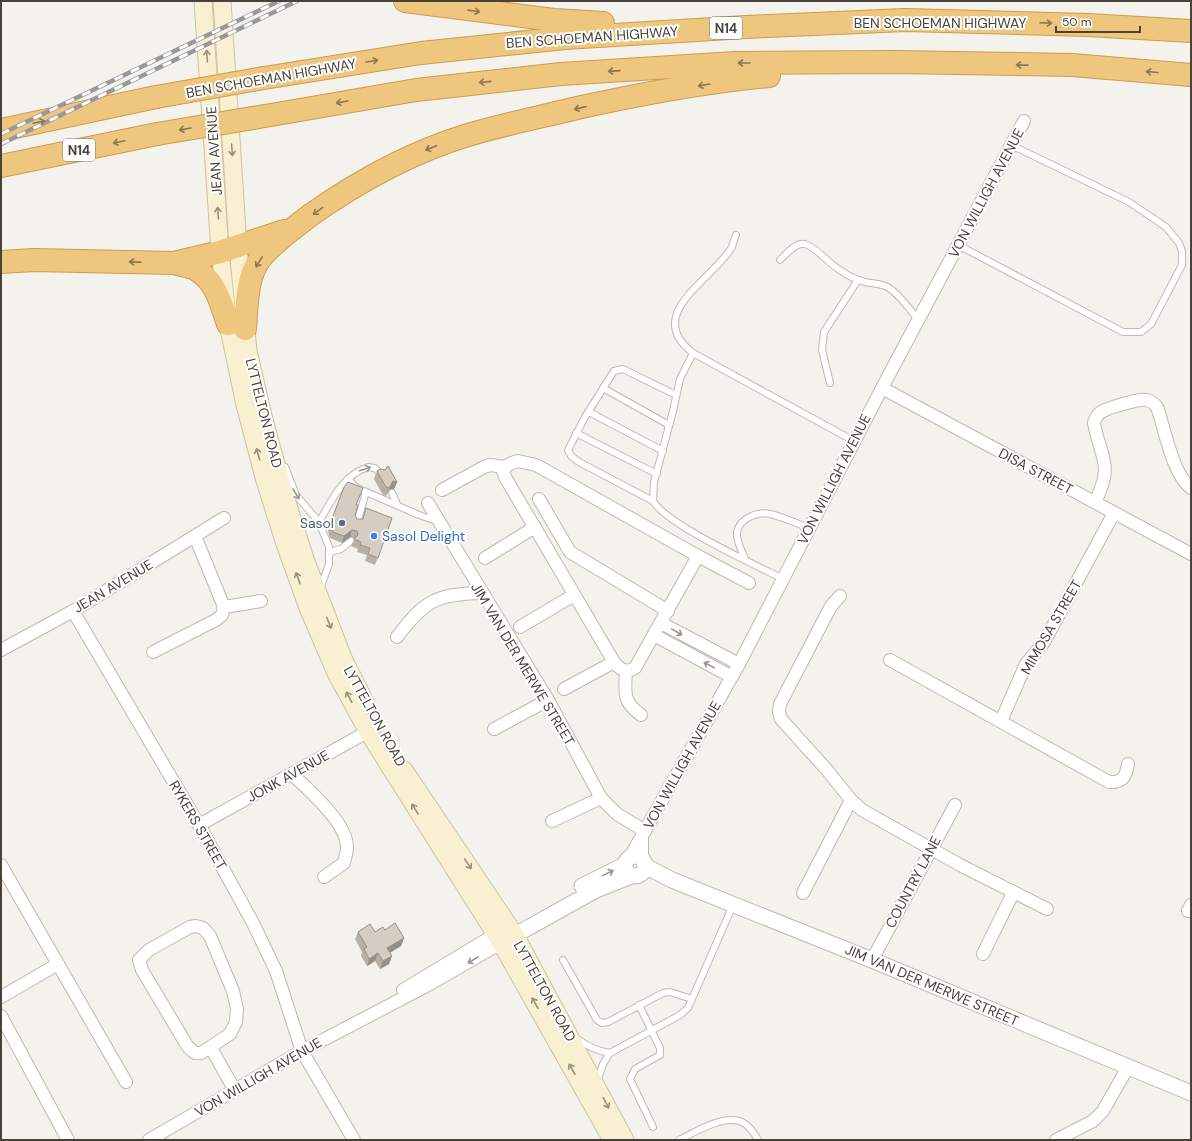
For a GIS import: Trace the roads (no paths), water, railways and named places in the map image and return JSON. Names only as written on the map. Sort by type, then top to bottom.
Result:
[{"type":"highway","points":[[406,1],[554,20],[631,25],[741,21],[904,20]]},
{"type":"highway","name":"BEN SCHOEMAN HIGHWAY","points":[[1,130],[156,97],[264,78],[421,53],[565,38],[904,20],[1088,25],[1191,31]]},
{"type":"highway","points":[[237,326],[252,274],[260,258],[297,226],[357,184],[429,149],[468,135],[618,99],[734,79],[895,62]]},
{"type":"highway","name":"N14","points":[[1,166],[157,134],[416,90],[561,74],[735,64],[895,62],[1072,65],[1191,75]]},
{"type":"highway","points":[[1,262],[34,260],[174,263],[229,250],[297,226]]},
{"type":"highway","points":[[174,263],[195,269],[212,284],[237,326]]},
{"type":"main road","name":"JEAN AVENUE","points":[[204,1],[229,250]]},
{"type":"main road","name":"JEAN AVENUE","points":[[222,1],[229,250]]},
{"type":"main road","name":"LYTTELTON ROAD","points":[[229,250],[245,405],[284,540],[308,608],[336,673],[567,1032],[625,1140]]},
{"type":"main road","name":"LYTTELTON ROAD","points":[[237,326],[284,493],[318,596],[373,729]]},
{"type":"main road","name":"LYTTELTON ROAD","points":[[505,935],[612,1140]]},
{"type":"street","name":"VON WILLIGH AVENUE","points":[[149,1140],[302,1050],[430,984],[505,935],[596,890],[635,866],[638,840],[644,834],[739,664],[854,441],[1024,121]]},
{"type":"street","name":"DISA STREET","points":[[882,388],[1191,554]]},
{"type":"street","points":[[1095,502],[1104,485],[1105,471],[1105,463],[1094,423],[1096,417],[1107,410],[1142,400],[1153,403],[1157,407],[1178,473],[1191,488]]},
{"type":"street","points":[[698,556],[635,668],[626,671],[618,668],[534,527],[503,471],[508,463],[518,461],[536,465],[749,583]]},
{"type":"street","points":[[442,490],[484,467],[490,465],[505,467]]},
{"type":"street","points":[[539,499],[570,552],[668,611]]},
{"type":"street","name":"JIM VAN DER MERWE STREET","points":[[428,503],[481,593],[548,700],[601,798],[617,814],[644,834]]},
{"type":"street","name":"MIMOSA STREET","points":[[1001,721],[1026,664],[1044,642],[1114,513]]},
{"type":"street","name":"JEAN AVENUE","points":[[1,650],[73,611],[224,518]]},
{"type":"street","points":[[485,558],[534,527]]},
{"type":"street","points":[[153,652],[216,620],[222,615],[224,608],[195,536]]},
{"type":"street","points":[[397,637],[413,616],[428,603],[451,594],[481,593]]},
{"type":"street","points":[[520,627],[574,595]]},
{"type":"street","points":[[840,596],[831,606],[784,694],[779,712],[781,719],[827,770],[851,800],[872,817],[1013,893],[1047,909]]},
{"type":"street","points":[[224,608],[261,601]]},
{"type":"street","name":"RYKERS STREET","points":[[73,611],[199,825],[253,923],[276,971],[302,1050],[354,1140]]},
{"type":"street","points":[[661,623],[739,664]]},
{"type":"street","points":[[654,635],[732,677]]},
{"type":"street","points":[[890,660],[1109,782],[1118,783],[1122,780],[1126,774],[1128,764]]},
{"type":"street","points":[[564,689],[614,662]]},
{"type":"street","points":[[626,671],[625,695],[631,708],[641,715]]},
{"type":"street","points":[[494,729],[548,700]]},
{"type":"street","name":"JONK AVENUE","points":[[199,825],[373,729]]},
{"type":"street","points":[[292,774],[325,807],[341,829],[347,847],[344,863],[324,877]]},
{"type":"street","points":[[552,821],[601,798]]},
{"type":"street","points":[[803,893],[851,800]]},
{"type":"street","name":"COUNTRY LANE","points":[[872,960],[930,849],[955,805]]},
{"type":"street","points":[[1,864],[126,1082]]},
{"type":"street","name":"JIM VAN DER MERWE STREET","points":[[635,866],[661,879],[672,880],[872,960],[1191,1093]]},
{"type":"street","points":[[984,954],[1013,893]]},
{"type":"street","points":[[190,927],[203,928],[210,936],[233,991],[237,1009],[236,1022],[230,1034],[211,1048],[201,1053],[191,1051],[139,965],[139,960],[144,953],[190,927]]},
{"type":"street","points":[[1,997],[58,964]]},
{"type":"street","points":[[1,1016],[68,1140]]},
{"type":"street","points":[[211,1048],[234,1089]]},
{"type":"street","points":[[1056,1140],[1093,1121],[1103,1111],[1128,1067]]},
{"type":"lane","points":[[958,245],[1124,332],[1141,332],[1152,324],[1182,265],[1182,251],[1179,243],[1166,227],[1129,202],[1011,145]]},
{"type":"lane","points":[[736,235],[732,246],[681,304],[677,311],[675,322],[677,336],[693,353],[854,441]]},
{"type":"lane","points":[[780,260],[797,246],[805,244],[838,270],[858,280],[882,284],[889,288],[918,320]]},
{"type":"lane","points":[[830,383],[822,350],[824,332],[858,280]]},
{"type":"lane","points":[[653,501],[662,451],[670,425],[680,379],[693,353]]},
{"type":"lane","points":[[676,395],[623,369],[614,371],[576,433],[568,450],[571,456],[653,501],[662,513],[702,537],[783,579]]},
{"type":"lane","points":[[603,388],[670,425]]},
{"type":"lane","points":[[589,412],[662,451]]},
{"type":"lane","points":[[264,420],[296,495],[319,522],[330,552],[329,564],[318,596]]},
{"type":"lane","points":[[576,433],[657,474]]},
{"type":"lane","points":[[319,522],[340,487],[348,479],[368,467],[375,468],[381,474]]},
{"type":"lane","points":[[348,479],[353,486],[397,504],[419,515],[439,522]]},
{"type":"lane","points":[[357,523],[366,492]]},
{"type":"lane","points":[[392,493],[397,504]]},
{"type":"lane","points":[[745,559],[738,542],[737,532],[746,519],[752,516],[768,513],[809,528]]},
{"type":"lane","points":[[330,552],[341,549],[351,541]]},
{"type":"lane","points":[[596,1085],[603,1064],[610,1053],[680,1015],[688,1008],[734,904]]},
{"type":"lane","points":[[563,960],[596,1020],[602,1023],[608,1022],[639,1005],[670,992],[692,999]]},
{"type":"lane","points":[[639,1005],[660,1048],[660,1054],[635,1069],[630,1079],[653,1127]]},
{"type":"lane","points":[[567,1032],[597,1051],[610,1053]]},
{"type":"lane","points":[[679,1140],[712,1124],[726,1120],[741,1121],[751,1128],[758,1140]]},
{"type":"railway","points":[[1,134],[279,1]]},
{"type":"railway","points":[[1,144],[297,1]]},
{"type":"place","name":"Sasol","points":[[342,523]]},
{"type":"place","name":"Sasol Delight","points":[[374,536]]}]
